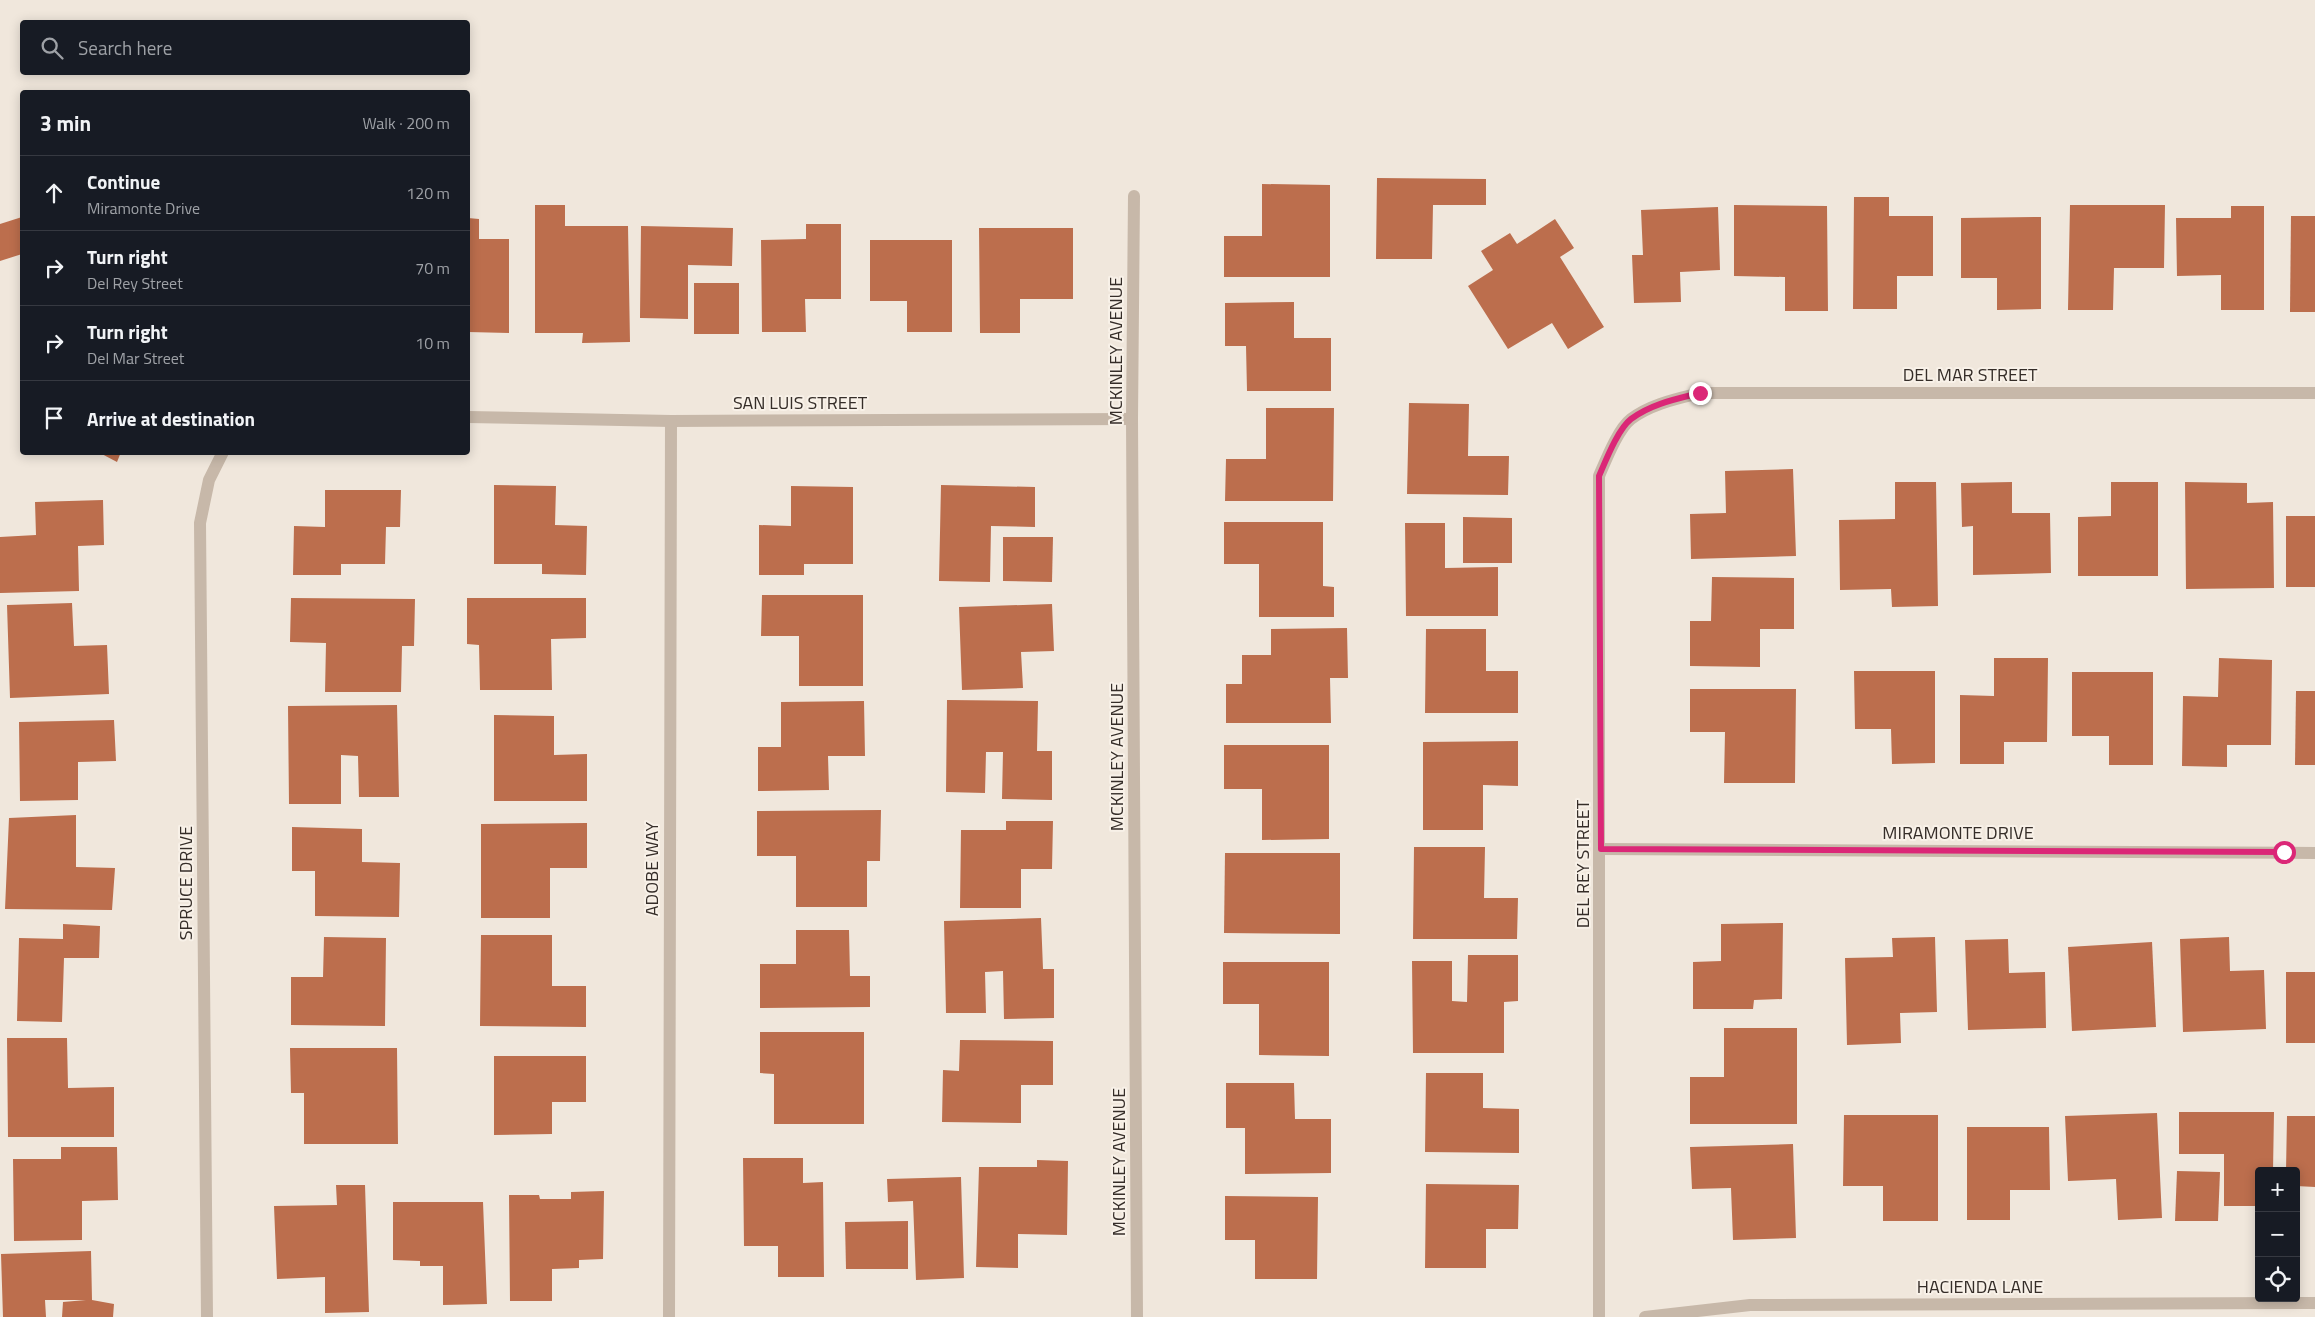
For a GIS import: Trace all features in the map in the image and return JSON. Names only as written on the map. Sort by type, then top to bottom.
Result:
[{"type":"street","name":"MCKINLEY AVENUE","points":[[1134,196],[1132,419],[1137,1317]]},
{"type":"street","name":"DEL MAR STREET","points":[[1630,420],[1662,402],[1700,393],[1719,392],[2315,393]]},
{"type":"street","name":"SAN LUIS STREET","points":[[470,417],[671,421],[1132,419]]},
{"type":"street","name":"DEL REY STREET","points":[[1599,1317],[1601,849],[1599,476],[1609,452],[1630,420]]},
{"type":"street","name":"ADOBE WAY","points":[[668,1317],[671,421]]},
{"type":"street","name":"SPRUCE DRIVE","points":[[207,1317],[200,524],[209,480],[222,455]]},
{"type":"street","name":"MIRAMONTE DRIVE","points":[[1601,849],[2315,853]]},
{"type":"street","name":"HACIENDA LANE","points":[[1645,1317],[1750,1305],[2315,1303]]},
{"type":"building","points":[[1377,178],[1486,179],[1486,205],[1433,205],[1432,259],[1376,259]]},
{"type":"building","points":[[1262,184],[1330,185],[1330,277],[1224,277],[1224,236],[1262,236]]},
{"type":"building","points":[[1854,197],[1889,197],[1889,216],[1933,216],[1933,276],[1897,276],[1897,309],[1853,309]]},
{"type":"building","points":[[535,205],[565,205],[565,226],[628,226],[630,342],[582,343],[583,333],[535,333]]},
{"type":"building","points":[[1734,205],[1827,206],[1828,311],[1785,311],[1785,277],[1734,276]]},
{"type":"building","points":[[2070,205],[2165,205],[2164,268],[2114,268],[2113,310],[2068,310]]},
{"type":"building","points":[[2231,206],[2264,206],[2264,310],[2221,310],[2221,275],[2177,276],[2176,218],[2231,218]]},
{"type":"building","points":[[1718,207],[1720,270],[1680,272],[1681,302],[1634,303],[1632,255],[1643,255],[1641,210]]},
{"type":"building","points":[[2291,216],[2315,216],[2315,312],[2290,312]]},
{"type":"building","points":[[2041,217],[2041,309],[1997,310],[1997,278],[1961,278],[1961,218]]},
{"type":"building","points":[[20,218],[20,255],[0,261],[0,224]]},
{"type":"building","points":[[470,218],[479,219],[479,239],[509,239],[509,333],[470,332]]},
{"type":"building","points":[[1555,219],[1574,248],[1560,257],[1604,327],[1568,349],[1552,323],[1508,349],[1468,286],[1493,270],[1481,251],[1510,233],[1517,244]]},
{"type":"building","points":[[806,224],[841,224],[841,299],[805,299],[806,332],[762,332],[761,240],[806,239]]},
{"type":"building","points":[[641,226],[733,228],[732,266],[688,265],[688,319],[640,318]]},
{"type":"building","points":[[979,228],[1073,228],[1073,299],[1020,299],[1020,333],[980,333]]},
{"type":"building","points":[[870,240],[952,240],[952,332],[907,332],[907,301],[870,301]]},
{"type":"building","points":[[694,283],[739,283],[739,334],[694,334]]},
{"type":"building","points":[[1294,302],[1294,338],[1331,338],[1331,391],[1247,391],[1246,346],[1225,346],[1225,303]]},
{"type":"building","points":[[1409,403],[1469,404],[1468,456],[1509,456],[1508,495],[1407,494]]},
{"type":"building","points":[[1266,408],[1334,408],[1333,501],[1225,501],[1226,459],[1266,459]]},
{"type":"building","points":[[104,455],[120,455],[117,462]]},
{"type":"building","points":[[1793,469],[1796,556],[1691,559],[1690,514],[1726,513],[1725,471]]},
{"type":"building","points":[[1895,482],[1936,482],[1938,606],[1892,607],[1891,589],[1840,590],[1839,520],[1895,519]]},
{"type":"building","points":[[2012,482],[2012,513],[2050,513],[2051,573],[1973,575],[1973,526],[1962,527],[1961,483]]},
{"type":"building","points":[[2111,482],[2158,482],[2158,576],[2078,576],[2078,517],[2111,516]]},
{"type":"building","points":[[2185,482],[2247,483],[2247,503],[2273,502],[2274,588],[2186,589]]},
{"type":"building","points":[[494,485],[556,486],[555,525],[587,526],[586,575],[542,574],[542,564],[494,564]]},
{"type":"building","points":[[941,485],[1035,487],[1035,527],[991,526],[990,582],[939,581]]},
{"type":"building","points":[[791,486],[853,487],[853,564],[804,564],[804,575],[759,575],[759,525],[791,526]]},
{"type":"building","points":[[325,490],[401,490],[400,527],[386,527],[385,564],[341,564],[341,575],[293,575],[294,526],[325,527]]},
{"type":"building","points":[[103,500],[104,545],[78,546],[79,591],[0,593],[0,537],[36,535],[35,502]]},
{"type":"building","points":[[2286,516],[2315,516],[2315,587],[2286,587]]},
{"type":"building","points":[[1463,517],[1512,518],[1512,563],[1463,563]]},
{"type":"building","points":[[1224,522],[1323,522],[1323,586],[1334,587],[1334,617],[1259,617],[1259,564],[1224,564]]},
{"type":"building","points":[[1405,523],[1445,523],[1445,568],[1498,567],[1498,616],[1406,616]]},
{"type":"building","points":[[1003,537],[1053,537],[1052,582],[1003,581]]},
{"type":"building","points":[[1712,577],[1794,578],[1794,629],[1760,629],[1760,667],[1690,666],[1690,621],[1711,621]]},
{"type":"building","points":[[762,595],[863,595],[863,686],[799,686],[799,636],[761,636]]},
{"type":"building","points":[[291,598],[415,599],[414,646],[402,646],[401,692],[325,692],[326,643],[290,642]]},
{"type":"building","points":[[467,598],[586,598],[586,638],[551,639],[552,690],[480,690],[479,645],[467,644]]},
{"type":"building","points":[[72,603],[74,646],[107,645],[109,694],[10,698],[7,605]]},
{"type":"building","points":[[1052,604],[1054,651],[1021,652],[1023,688],[962,690],[959,607]]},
{"type":"building","points":[[1347,628],[1348,678],[1330,678],[1331,723],[1226,723],[1226,684],[1242,684],[1242,655],[1271,655],[1271,629]]},
{"type":"building","points":[[1426,629],[1486,629],[1486,671],[1518,671],[1518,713],[1425,713]]},
{"type":"building","points":[[1994,658],[2048,658],[2047,742],[2004,742],[2004,764],[1960,764],[1960,695],[1994,696]]},
{"type":"building","points":[[2219,658],[2272,660],[2271,745],[2227,745],[2227,767],[2182,766],[2183,696],[2218,697]]},
{"type":"building","points":[[1854,671],[1935,671],[1935,763],[1892,764],[1891,729],[1855,729]]},
{"type":"building","points":[[2072,672],[2153,672],[2153,765],[2109,765],[2109,736],[2072,736]]},
{"type":"building","points":[[1690,689],[1796,689],[1795,783],[1724,783],[1725,732],[1690,732]]},
{"type":"building","points":[[2296,691],[2315,691],[2315,765],[2295,765]]},
{"type":"building","points":[[947,700],[1038,701],[1037,751],[1052,751],[1052,800],[1002,799],[1003,752],[986,752],[985,793],[946,792]]},
{"type":"building","points":[[864,701],[865,756],[828,756],[829,790],[758,791],[758,747],[781,747],[781,702]]},
{"type":"building","points":[[397,705],[399,797],[359,797],[358,756],[341,755],[341,804],[289,804],[288,706]]},
{"type":"building","points":[[494,715],[554,716],[554,755],[587,754],[587,801],[494,801]]},
{"type":"building","points":[[114,720],[116,761],[78,762],[78,800],[20,801],[19,722]]},
{"type":"building","points":[[1518,741],[1518,786],[1483,785],[1483,830],[1423,830],[1423,742]]},
{"type":"building","points":[[1224,745],[1329,745],[1329,839],[1262,840],[1262,789],[1224,789]]},
{"type":"building","points":[[881,810],[880,861],[867,861],[867,907],[796,907],[796,856],[757,856],[757,811]]},
{"type":"building","points":[[76,815],[76,867],[115,868],[112,910],[5,909],[9,818]]},
{"type":"building","points":[[1006,821],[1053,821],[1052,869],[1021,869],[1021,908],[960,908],[961,830],[1006,830]]},
{"type":"building","points":[[587,823],[587,868],[550,868],[550,918],[481,918],[481,824]]},
{"type":"building","points":[[292,827],[362,829],[362,862],[400,863],[399,917],[315,916],[315,871],[292,871]]},
{"type":"building","points":[[1414,847],[1485,847],[1484,898],[1518,898],[1517,939],[1413,939]]},
{"type":"building","points":[[1225,853],[1340,853],[1340,934],[1224,933]]},
{"type":"building","points":[[1041,918],[1043,969],[1054,969],[1054,1018],[1004,1019],[1003,971],[985,972],[986,1013],[946,1013],[944,921]]},
{"type":"building","points":[[1783,923],[1782,999],[1754,1000],[1753,1009],[1693,1009],[1693,962],[1721,961],[1721,924]]},
{"type":"building","points":[[63,924],[100,926],[99,958],[64,958],[62,1022],[17,1021],[19,938],[63,939]]},
{"type":"building","points":[[796,930],[849,930],[850,976],[870,976],[870,1007],[760,1008],[760,964],[796,964]]},
{"type":"building","points":[[481,935],[552,935],[552,986],[586,986],[586,1027],[480,1026]]},
{"type":"building","points":[[324,937],[386,938],[385,1026],[291,1025],[291,977],[323,977]]},
{"type":"building","points":[[1935,937],[1937,1012],[1900,1013],[1901,1043],[1847,1045],[1845,958],[1893,957],[1892,938]]},
{"type":"building","points":[[2229,937],[2230,971],[2264,970],[2266,1029],[2183,1032],[2180,939]]},
{"type":"building","points":[[2008,939],[2009,973],[2045,972],[2046,1028],[1968,1030],[1965,940]]},
{"type":"building","points":[[2152,942],[2156,1027],[2072,1031],[2068,947]]},
{"type":"building","points":[[1468,955],[1518,955],[1518,1001],[1504,1002],[1504,1053],[1413,1053],[1412,961],[1452,961],[1452,1001],[1467,1002]]},
{"type":"building","points":[[1223,962],[1329,962],[1329,1056],[1259,1055],[1259,1004],[1223,1004]]},
{"type":"building","points":[[2286,972],[2315,972],[2315,1043],[2286,1043]]},
{"type":"building","points":[[1724,1028],[1797,1028],[1797,1124],[1690,1124],[1690,1077],[1724,1077]]},
{"type":"building","points":[[760,1032],[864,1032],[864,1124],[774,1124],[774,1074],[760,1073]]},
{"type":"building","points":[[7,1038],[67,1038],[68,1088],[114,1087],[114,1137],[8,1137]]},
{"type":"building","points":[[960,1040],[1053,1041],[1053,1085],[1021,1085],[1021,1123],[942,1122],[943,1070],[959,1071]]},
{"type":"building","points":[[290,1048],[397,1048],[398,1144],[304,1144],[304,1093],[291,1093]]},
{"type":"building","points":[[494,1056],[586,1056],[586,1102],[552,1102],[552,1134],[494,1135]]},
{"type":"building","points":[[1426,1073],[1483,1073],[1483,1108],[1519,1109],[1519,1153],[1425,1152]]},
{"type":"building","points":[[1226,1083],[1294,1083],[1295,1119],[1331,1119],[1331,1173],[1245,1174],[1245,1128],[1226,1128]]},
{"type":"building","points":[[2179,1112],[2274,1112],[2273,1167],[2255,1167],[2255,1206],[2224,1206],[2224,1154],[2179,1154]]},
{"type":"building","points":[[2157,1113],[2162,1218],[2118,1220],[2116,1179],[2068,1181],[2065,1116]]},
{"type":"building","points":[[1844,1115],[1938,1115],[1938,1221],[1883,1221],[1883,1186],[1843,1186]]},
{"type":"building","points":[[2287,1116],[2315,1116],[2315,1187],[2300,1186],[2300,1167],[2286,1167]]},
{"type":"building","points":[[1967,1127],[2049,1127],[2050,1190],[2010,1190],[2010,1220],[1967,1220]]},
{"type":"building","points":[[1793,1144],[1796,1238],[1733,1240],[1731,1188],[1692,1189],[1690,1147]]},
{"type":"building","points":[[61,1147],[117,1147],[118,1200],[82,1201],[82,1240],[14,1241],[13,1159],[61,1159]]},
{"type":"building","points":[[743,1158],[803,1158],[803,1183],[823,1182],[824,1277],[778,1277],[778,1246],[744,1246]]},
{"type":"building","points":[[1037,1160],[1068,1161],[1067,1235],[1018,1234],[1018,1268],[976,1267],[979,1167],[1037,1167]]},
{"type":"building","points":[[2177,1171],[2220,1172],[2218,1221],[2175,1221]]},
{"type":"building","points":[[961,1177],[964,1278],[916,1280],[913,1201],[888,1202],[887,1179]]},
{"type":"building","points":[[1426,1184],[1519,1185],[1518,1229],[1486,1229],[1486,1268],[1425,1268]]},
{"type":"building","points":[[336,1185],[365,1185],[369,1312],[325,1313],[325,1277],[277,1279],[274,1206],[337,1205]]},
{"type":"building","points":[[604,1191],[603,1259],[579,1260],[579,1268],[552,1269],[552,1301],[510,1301],[509,1195],[539,1195],[540,1199],[571,1199],[571,1192]]},
{"type":"building","points":[[1225,1196],[1318,1197],[1317,1279],[1255,1279],[1255,1240],[1225,1240]]},
{"type":"building","points":[[393,1202],[483,1202],[487,1304],[443,1305],[443,1266],[420,1266],[420,1261],[393,1260]]},
{"type":"building","points":[[908,1221],[908,1269],[846,1269],[845,1222]]},
{"type":"building","points":[[91,1251],[92,1300],[114,1304],[113,1317],[62,1317],[63,1302],[86,1300],[45,1300],[46,1317],[3,1317],[1,1254]]},
{"type":"route","points":[[1700,393],[1662,402],[1630,420],[1609,452],[1599,476],[1601,849],[2284,852]]}]
